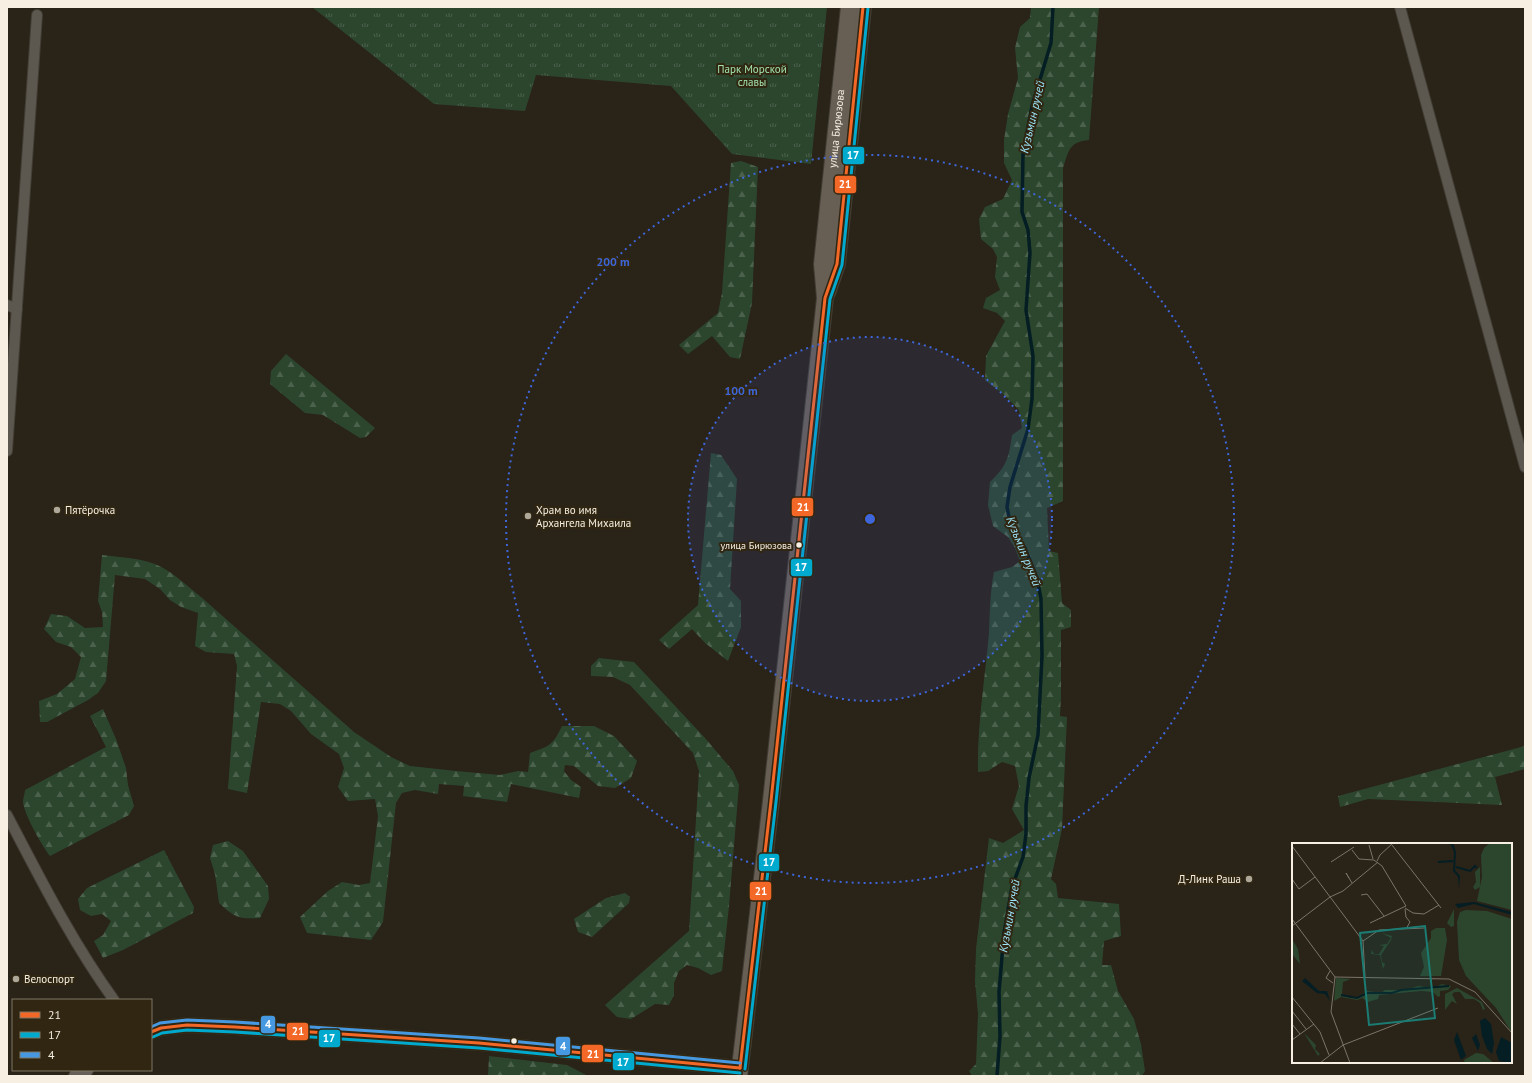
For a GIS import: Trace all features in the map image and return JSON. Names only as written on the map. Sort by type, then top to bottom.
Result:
[{"type":"main road","name":"улица Бирюзова","points":[[740,1072],[772,793],[825,298],[822,264],[849,7]]},
{"type":"main road","name":"улица Бирюзова","points":[[825,298],[837,264],[863,7]]},
{"type":"main road","points":[[152,1032],[161,1028],[187,1025],[479,1043],[740,1072]]},
{"type":"street","points":[[1400,7],[1525,467]]},
{"type":"street","points":[[7,451],[37,14]]},
{"type":"street","points":[[7,305],[17,309]]},
{"type":"street","points":[[7,815],[64,924],[113,999]]},
{"type":"green space","name":"Парк Морской славы","points":[[312,7],[827,7],[811,164],[732,154],[671,86],[536,75],[525,111],[434,104]]},
{"type":"green space","points":[[1031,7],[1099,7],[1089,140],[1077,143],[1071,148],[1063,168],[1063,501],[1047,508],[1049,551],[1058,553],[1062,603],[1071,610],[1071,627],[1061,630],[1060,716],[1067,717],[1062,829],[1051,879],[1056,884],[1058,898],[1119,904],[1121,936],[1104,941],[1102,965],[1111,965],[1118,991],[1134,1019],[1141,1044],[1145,1071],[1142,1076],[972,1076],[969,1071],[976,1064],[978,1014],[975,981],[976,949],[989,838],[1003,843],[1024,830],[1012,809],[1019,786],[1015,766],[1002,762],[988,771],[978,772],[980,719],[994,572],[1012,567],[1020,561],[1015,548],[1008,537],[993,526],[988,505],[990,482],[1004,466],[1010,449],[1012,435],[1022,428],[1019,410],[1002,393],[985,380],[986,356],[1005,321],[997,313],[983,308],[986,298],[1000,290],[995,277],[997,257],[993,249],[981,239],[979,219],[985,207],[1003,199],[1012,180],[1004,163],[1004,140],[1008,114],[1018,78],[1015,48],[1020,27],[1030,18]]},
{"type":"green space","points":[[741,161],[758,167],[752,303],[740,359],[730,357],[712,336],[688,354],[679,345],[718,313],[722,293],[731,163]]},
{"type":"green space","points":[[286,354],[375,428],[366,437],[360,438],[323,415],[305,413],[270,384],[271,371]]},
{"type":"green space","points":[[711,453],[721,455],[737,479],[730,589],[741,601],[741,627],[728,661],[705,643],[692,629],[669,649],[659,640],[698,605]]},
{"type":"green space","points":[[102,555],[142,560],[155,564],[173,575],[201,597],[354,732],[391,757],[410,766],[500,775],[518,771],[528,772],[530,753],[550,744],[562,726],[594,726],[614,736],[637,761],[631,778],[615,788],[598,786],[574,766],[565,765],[564,771],[571,780],[581,787],[579,798],[511,784],[507,802],[463,796],[464,786],[439,784],[438,794],[415,790],[402,793],[396,803],[383,922],[371,940],[307,933],[300,917],[328,891],[342,882],[359,885],[370,883],[378,816],[375,799],[348,801],[338,787],[344,768],[339,754],[311,734],[291,711],[280,704],[261,702],[247,793],[228,789],[237,666],[234,654],[206,652],[195,646],[198,613],[181,607],[170,600],[160,589],[145,579],[115,575],[106,681],[98,693],[88,700],[47,722],[40,722],[39,701],[57,694],[75,679],[81,657],[71,647],[56,642],[44,629],[51,614],[67,616],[85,628],[103,627],[102,612],[98,601]]},
{"type":"green space","points":[[599,658],[634,662],[705,738],[733,771],[739,785],[722,971],[711,975],[698,968],[687,965],[679,971],[674,983],[674,995],[669,1005],[655,1004],[631,1019],[617,1017],[605,1005],[689,931],[699,771],[693,753],[630,685],[613,677],[591,676],[591,666]]},
{"type":"green space","points":[[103,709],[116,739],[126,768],[128,785],[134,806],[129,815],[50,856],[38,838],[24,807],[23,802],[25,790],[106,747],[90,716]]},
{"type":"green space","points":[[1525,746],[1525,769],[1495,777],[1502,805],[1368,799],[1340,807],[1338,796]]},
{"type":"green space","points":[[228,841],[243,851],[268,886],[269,899],[260,918],[242,918],[233,915],[219,903],[215,874],[210,858],[213,845]]},
{"type":"green space","points":[[164,850],[194,907],[193,913],[123,950],[103,958],[94,941],[103,935],[111,921],[102,914],[91,916],[80,910],[78,899],[87,888]]},
{"type":"green space","points":[[625,893],[630,897],[629,903],[592,937],[578,932],[574,919],[606,898]]},
{"type":"green space","points":[[489,1056],[567,1065],[588,1076],[488,1076]]},
{"type":"waterway","name":"Кузьмин ручей","points":[[997,1076],[1000,1036],[999,992],[1004,933],[1012,887],[1023,857],[1026,834],[1026,806],[1029,778],[1038,735],[1042,656],[1041,599],[1037,578],[1025,548],[1016,537],[1010,522],[1007,507],[1010,487],[1028,429],[1032,399],[1033,356],[1026,310],[1030,253],[1028,230],[1022,212],[1023,154],[1032,106],[1051,43],[1053,7]]},
{"type":"transit line","name":"21","points":[[740,1068],[771,801],[825,298],[837,264],[863,7]]},
{"type":"transit line","name":"17","points":[[745,1069],[776,802],[830,299],[842,265],[868,8]]},
{"type":"transit line","name":"4","points":[[152,1027],[160,1023],[187,1020],[235,1022],[479,1038],[740,1063]]},
{"type":"transit line","name":"21","points":[[152,1032],[161,1028],[187,1025],[235,1027],[479,1043],[740,1068]]},
{"type":"transit line","name":"17","points":[[153,1037],[162,1033],[187,1030],[235,1032],[479,1048],[740,1073]]},
{"type":"place","name":"Пятёрочка","points":[[57,510]]},
{"type":"place","name":"Храм во имя Архангела Михаила","points":[[528,516]]},
{"type":"place","name":"улица Бирюзова","points":[[799,545]]},
{"type":"place","name":"Д-Линк Раша","points":[[1249,879]]},
{"type":"place","name":"Велоспорт","points":[[16,979]]}]
